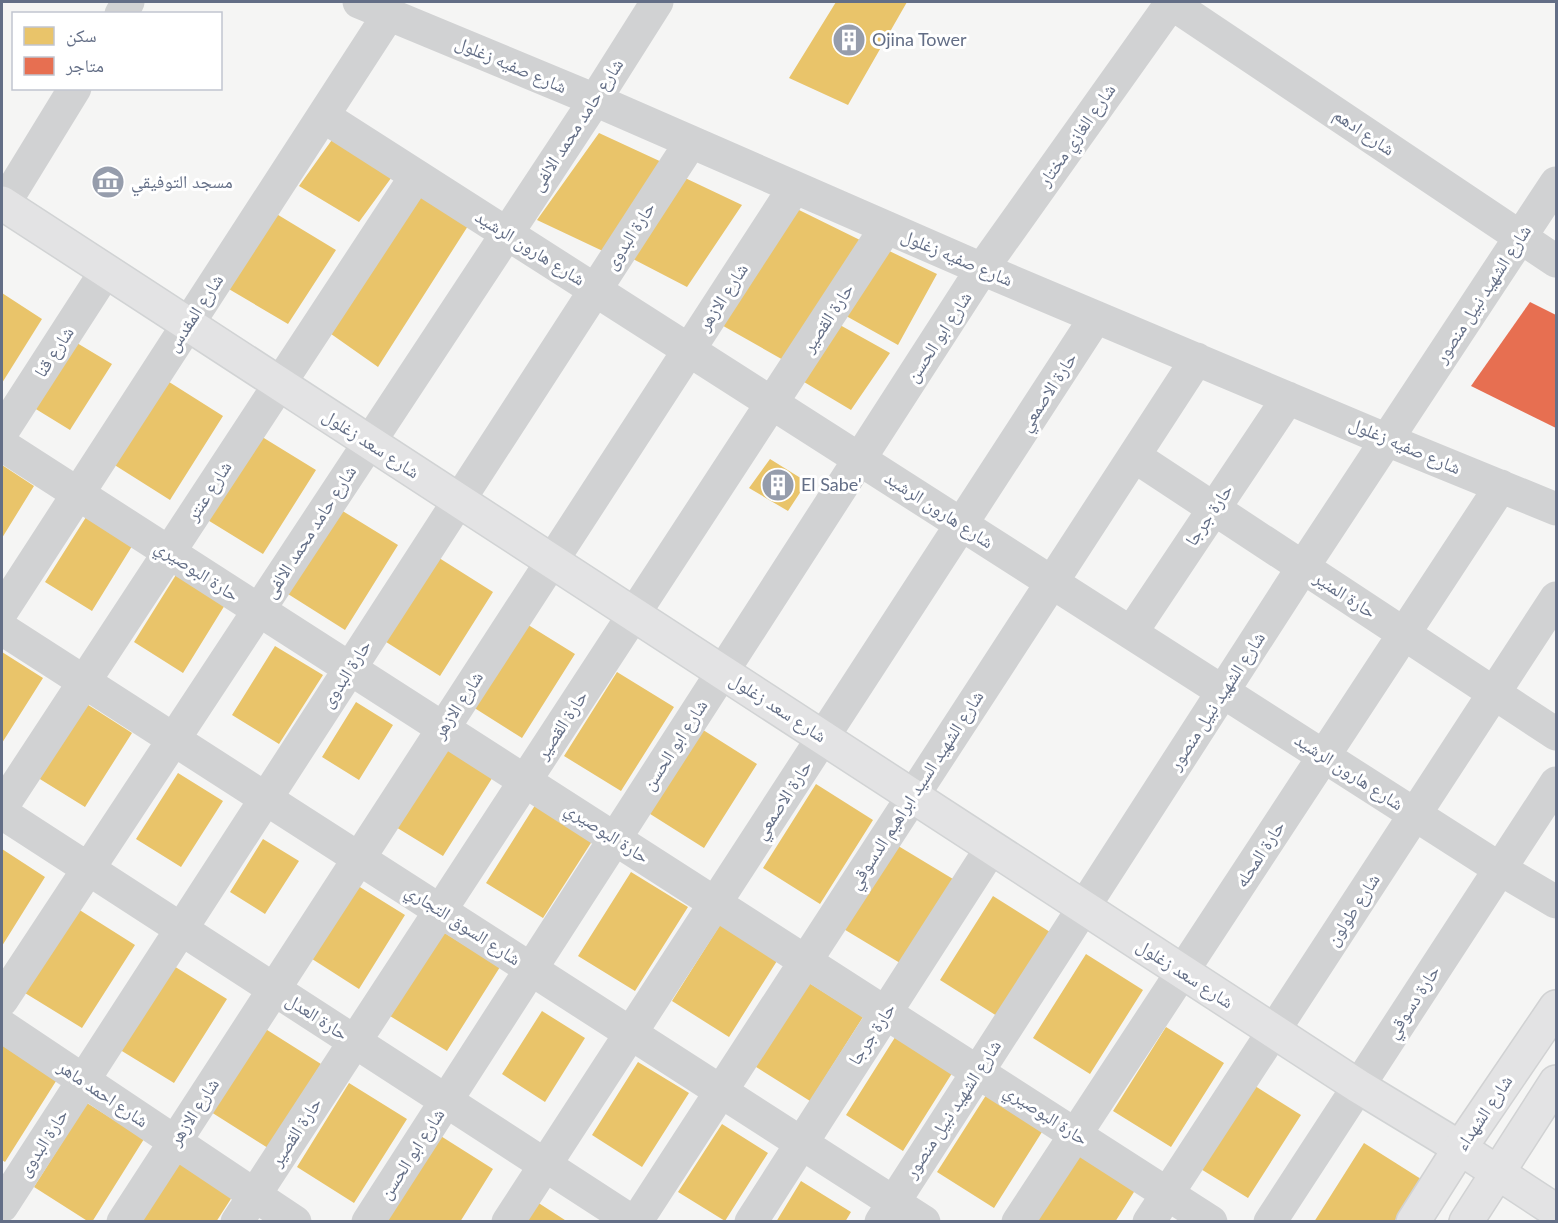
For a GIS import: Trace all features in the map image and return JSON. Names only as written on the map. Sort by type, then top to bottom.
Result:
[{"type":"main road","name":"شارع سعد زغلول","points":[[2,205],[1273,1031],[1460,1148],[1557,1212]]},
{"type":"main road","name":"شارع الشهداء","points":[[1413,1221],[1557,1006]]},
{"type":"main road","points":[[1466,1221],[1557,1082]]},
{"type":"street","name":"شارع صفيه زغلول","points":[[359,2],[595,100],[982,269],[1387,440],[1557,509]]},
{"type":"street","name":"شارع حامد محمد الالفى","points":[[2,1000],[595,100],[657,2]]},
{"type":"street","name":"شارع ادهم","points":[[1171,2],[1557,261]]},
{"type":"street","name":"شارع الغازي مختار","points":[[982,269],[1171,2]]},
{"type":"street","name":"شارع المقدس","points":[[2,611],[389,14]]},
{"type":"street","points":[[2,205],[74,90]]},
{"type":"street","name":"شارع هارون الرشيد","points":[[323,116],[1500,869],[1557,902]]},
{"type":"street","name":"حارة البدوى","points":[[2,1206],[691,142]]},
{"type":"street","name":"شارع عنتر","points":[[2,807],[416,176]]},
{"type":"street","name":"شارع الشهيد نبيل منصور","points":[[887,1212],[1303,567],[1557,183]]},
{"type":"street","name":"شارع الازهر","points":[[123,1221],[794,188]]},
{"type":"street","name":"حارة القصير","points":[[246,1208],[886,228]]},
{"type":"street","name":"شارع ابو الحسن","points":[[368,1221],[982,269]]},
{"type":"street","name":"شارع قنا","points":[[2,432],[106,272]]},
{"type":"street","name":"حارة الاصمعي","points":[[508,1221],[1096,317]]},
{"type":"street","name":"شارع الشهيد السيد ابراهيم الدسوقي","points":[[634,1221],[1197,359]]},
{"type":"street","name":"حارة جرجا","points":[[1131,633],[1288,398]]},
{"type":"street","name":"حارة البوصيري","points":[[2,445],[1211,1221]]},
{"type":"street","name":"حارة المنير","points":[[1134,456],[1557,734]]},
{"type":"street","name":"حارة المحله","points":[[1018,1221],[1501,486]]},
{"type":"street","name":"شارع طولون","points":[[1149,1221],[1557,598]]},
{"type":"street","name":"شارع السوق التجاري","points":[[2,629],[802,1143],[887,1212],[924,1221]]},
{"type":"street","name":"حارة دسوقي","points":[[1270,1221],[1557,783]]},
{"type":"street","name":"حارة العدل","points":[[2,813],[634,1221]]},
{"type":"street","name":"حارة جرجا","points":[[752,1221],[992,848]]},
{"type":"street","name":"شارع احمد ماهر","points":[[2,1026],[175,1142],[246,1208],[295,1221]]},
{"type":"street","points":[[2,1218],[7,1221]]},
{"type":"building: سكن","name":"Ojina Tower","points":[[836,2],[907,2],[848,105],[789,78]]},
{"type":"building: سكن","points":[[599,133],[666,164],[607,253],[537,220]]},
{"type":"building: سكن","points":[[334,137],[394,174],[359,222],[299,186]]},
{"type":"building: سكن","points":[[683,177],[742,205],[687,287],[633,259]]},
{"type":"building: سكن","points":[[418,186],[475,215],[378,367],[324,329]]},
{"type":"building: سكن","points":[[265,207],[336,250],[288,324],[222,285]]},
{"type":"building: سكن","points":[[797,209],[862,241],[785,361],[718,323]]},
{"type":"building: سكن","points":[[879,246],[937,274],[898,345],[839,312]]},
{"type":"building: سكن","points":[[2,293],[42,319],[2,383]]},
{"type":"building: سكن","points":[[831,320],[890,353],[851,410],[794,376]]},
{"type":"building: سكن","points":[[67,337],[112,364],[70,430],[26,403]]},
{"type":"building: سكن","points":[[166,380],[223,416],[170,500],[113,464]]},
{"type":"building: سكن","points":[[259,435],[316,470],[263,554],[206,519]]},
{"type":"building: سكن","name":"El Sabe'","points":[[770,459],[807,482],[788,511],[749,488]]},
{"type":"building: سكن","points":[[2,465],[34,486],[2,538]]},
{"type":"building: سكن","points":[[341,510],[398,545],[345,630],[288,594]]},
{"type":"building: سكن","points":[[88,514],[134,543],[92,611],[45,582]]},
{"type":"building: سكن","points":[[436,556],[493,592],[440,676],[383,640]]},
{"type":"building: سكن","points":[[179,570],[228,600],[183,673],[134,642]]},
{"type":"building: سكن","points":[[517,618],[575,654],[522,738],[465,702]]},
{"type":"building: سكن","points":[[275,646],[323,675],[279,744],[232,715]]},
{"type":"building: سكن","points":[[2,652],[43,678],[2,743]]},
{"type":"building: سكن","points":[[617,672],[674,707],[621,791],[564,756]]},
{"type":"building: سكن","points":[[82,701],[132,733],[85,807],[35,776]]},
{"type":"building: سكن","points":[[356,702],[393,725],[359,780],[322,757]]},
{"type":"building: سكن","points":[[700,728],[757,764],[704,848],[647,812]]},
{"type":"building: سكن","points":[[439,737],[496,772],[443,856],[386,821]]},
{"type":"building: سكن","points":[[178,773],[223,801],[181,867],[136,839]]},
{"type":"building: سكن","points":[[816,784],[873,820],[820,904],[763,868]]},
{"type":"building: سكن","points":[[539,799],[596,835],[543,918],[486,883]]},
{"type":"building: سكن","points":[[263,839],[299,861],[265,914],[230,892]]},
{"type":"building: سكن","points":[[895,844],[953,879],[900,963],[842,928]]},
{"type":"building: سكن","points":[[2,849],[45,877],[2,946]]},
{"type":"building: سكن","points":[[631,872],[688,907],[635,991],[578,956]]},
{"type":"building: سكن","points":[[355,884],[405,915],[359,989],[309,957]]},
{"type":"building: سكن","points":[[993,896],[1050,932],[997,1016],[940,980]]},
{"type":"building: سكن","points":[[78,909],[135,945],[82,1028],[25,993]]},
{"type":"building: سكن","points":[[725,917],[782,953],[729,1037],[672,1001]]},
{"type":"building: سكن","points":[[443,932],[500,967],[447,1051],[390,1016]]},
{"type":"building: سكن","points":[[1086,954],[1143,990],[1090,1074],[1033,1038]]},
{"type":"building: سكن","points":[[169,963],[227,999],[174,1083],[117,1048]]},
{"type":"building: سكن","points":[[806,981],[863,1017],[810,1101],[753,1065]]},
{"type":"building: سكن","points":[[542,1011],[585,1038],[545,1102],[502,1074]]},
{"type":"building: سكن","points":[[1166,1027],[1224,1063],[1171,1147],[1113,1111]]},
{"type":"building: سكن","points":[[264,1028],[321,1064],[268,1148],[211,1112]]},
{"type":"building: سكن","points":[[899,1031],[956,1067],[903,1151],[846,1115]]},
{"type":"building: سكن","points":[[2,1043],[58,1078],[5,1162],[2,1160]]},
{"type":"building: سكن","points":[[638,1062],[689,1093],[642,1167],[592,1135]]},
{"type":"building: سكن","points":[[1244,1079],[1301,1115],[1248,1198],[1191,1163]]},
{"type":"building: سكن","points":[[349,1083],[407,1119],[354,1203],[297,1167]]},
{"type":"building: سكن","points":[[990,1089],[1047,1124],[994,1208],[937,1172]]},
{"type":"building: سكن","points":[[87,1103],[144,1139],[92,1222],[34,1187]]},
{"type":"building: سكن","points":[[722,1124],[768,1153],[725,1221],[678,1192]]},
{"type":"building: سكن","points":[[436,1133],[493,1169],[460,1222],[389,1222],[383,1217]]},
{"type":"building: سكن","points":[[1364,1143],[1421,1179],[1394,1222],[1314,1222]]},
{"type":"building: سكن","points":[[1082,1148],[1139,1184],[1115,1222],[1035,1222]]},
{"type":"building: سكن","points":[[177,1158],[234,1194],[216,1222],[137,1222]]},
{"type":"building: سكن","points":[[801,1181],[851,1212],[845,1222],[776,1222]]},
{"type":"building: سكن","points":[[537,1202],[568,1222],[525,1222]]},
{"type":"building: متاجر","points":[[1530,302],[1556,315],[1556,428],[1471,386]]},
{"type":"place","name":"Ojina Tower","points":[[849,40]]},
{"type":"place","name":"مسجد التوفيقي","points":[[108,182]]},
{"type":"place","name":"El Sabe'","points":[[778,485]]}]
